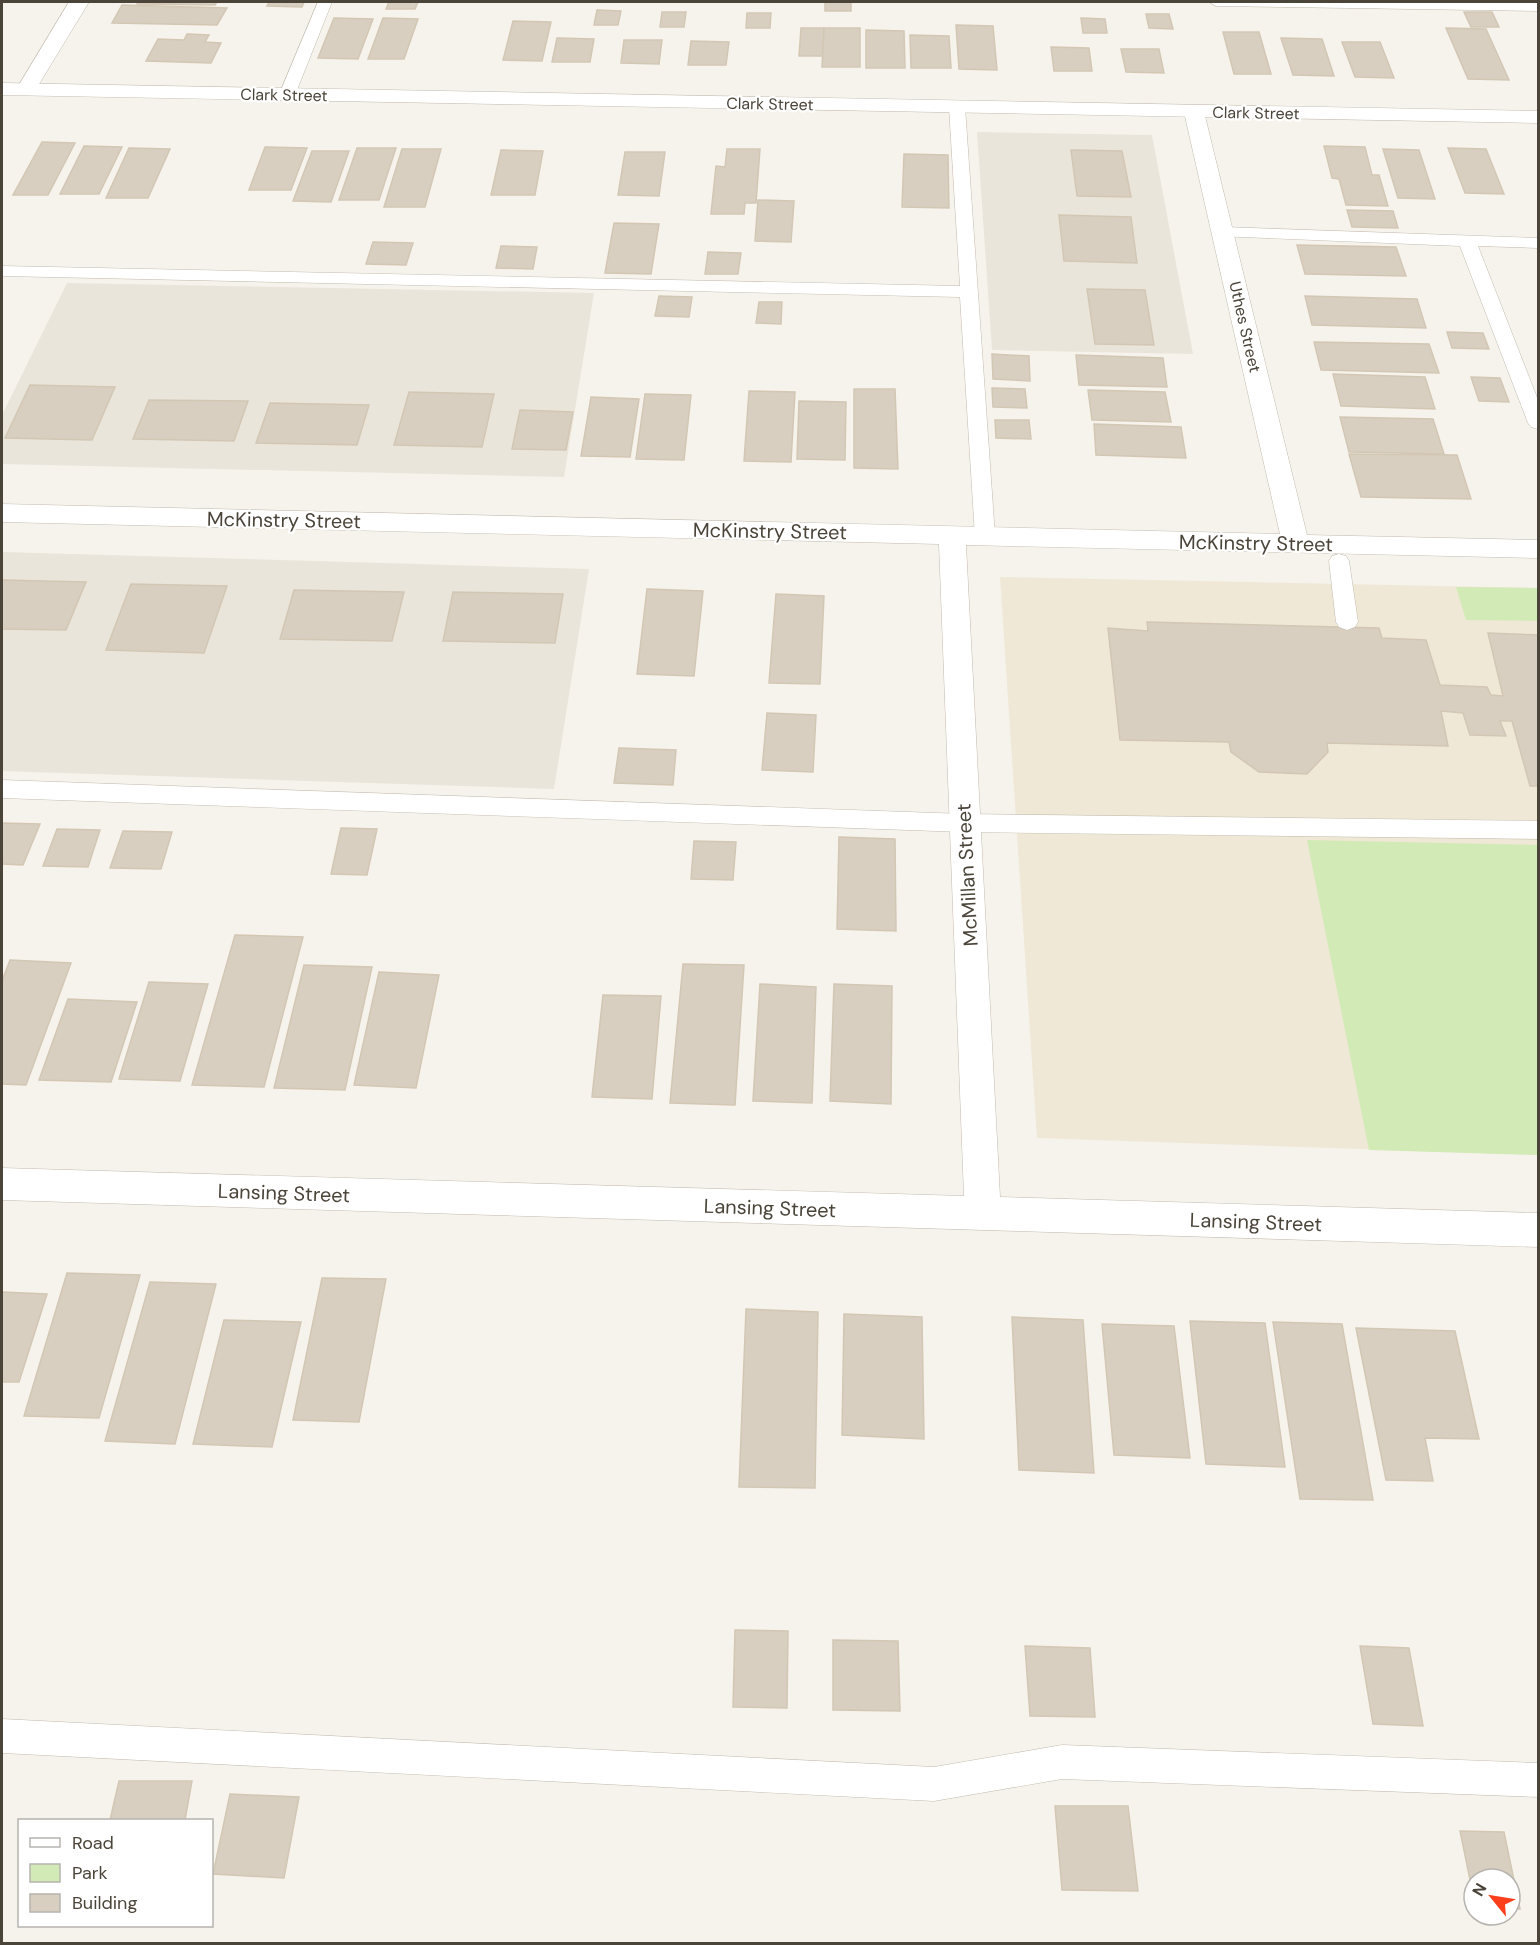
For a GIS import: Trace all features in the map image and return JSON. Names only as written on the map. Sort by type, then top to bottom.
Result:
[{"type":"street","points":[[26,90],[79,2]]},
{"type":"street","name":"Clark Street","points":[[2,89],[1539,117]]},
{"type":"street","name":"Uthes Street","points":[[1194,112],[1296,543]]},
{"type":"street","name":"McKinstry Street","points":[[2,513],[1539,549]]},
{"type":"street","name":"McMillan Street","points":[[952,535],[983,1214]]},
{"type":"street","name":"Lansing Street","points":[[2,1184],[1539,1230]]},
{"type":"lane","points":[[287,95],[325,2]]},
{"type":"lane","points":[[1216,2],[1539,7]]},
{"type":"lane","points":[[957,107],[986,536]]},
{"type":"lane","points":[[1223,232],[1539,243]]},
{"type":"lane","points":[[1467,240],[1539,423]]},
{"type":"lane","points":[[2,271],[969,292]]},
{"type":"lane","points":[[1339,561],[1347,622]]},
{"type":"lane","points":[[2,789],[964,823],[1539,830]]},
{"type":"lane","points":[[2,1736],[934,1784],[1062,1762],[1539,1780]]},
{"type":"shaded area","points":[[977,132],[1152,135],[1193,354],[992,350]]},
{"type":"shaded area","points":[[67,283],[594,293],[564,477],[2,464],[2,415]]},
{"type":"shaded area","points":[[2,552],[589,569],[554,789],[2,771]]},
{"type":"shaded area","points":[[1000,577],[1538,588],[1538,1155],[1037,1138]]},
{"type":"green space","points":[[1456,587],[1538,588],[1538,621],[1466,620]]},
{"type":"green space","points":[[1307,840],[1538,845],[1538,1155],[1369,1150]]},
{"type":"building","points":[[138,2],[217,2],[215,5],[137,4]]},
{"type":"building","points":[[269,2],[304,2],[302,7],[267,6]]},
{"type":"building","points":[[389,2],[418,2],[415,9],[386,9]]},
{"type":"building","points":[[825,2],[851,2],[851,11],[825,11]]},
{"type":"building","points":[[122,5],[227,8],[217,25],[112,23]]},
{"type":"building","points":[[597,10],[621,11],[618,25],[594,25]]},
{"type":"building","points":[[662,12],[686,12],[684,27],[660,27]]},
{"type":"building","points":[[1464,12],[1492,12],[1499,27],[1471,27]]},
{"type":"building","points":[[747,13],[771,13],[770,28],[746,28]]},
{"type":"building","points":[[1146,14],[1169,14],[1173,29],[1149,28]]},
{"type":"building","points":[[334,18],[373,19],[358,59],[318,58]]},
{"type":"building","points":[[383,18],[418,19],[404,59],[368,59]]},
{"type":"building","points":[[1081,18],[1105,19],[1107,33],[1083,33]]},
{"type":"building","points":[[513,21],[551,22],[542,61],[503,60]]},
{"type":"building","points":[[956,25],[993,26],[997,70],[959,69]]},
{"type":"building","points":[[801,28],[824,28],[823,56],[799,56]]},
{"type":"building","points":[[824,28],[860,28],[860,67],[822,67]]},
{"type":"building","points":[[1446,28],[1486,29],[1509,80],[1468,79]]},
{"type":"building","points":[[866,30],[904,31],[905,68],[866,68]]},
{"type":"building","points":[[1223,32],[1259,32],[1271,74],[1234,74]]},
{"type":"building","points":[[187,34],[209,35],[205,42],[221,43],[211,63],[146,61],[158,39],[184,40]]},
{"type":"building","points":[[910,35],[949,36],[951,68],[911,68]]},
{"type":"building","points":[[557,38],[594,39],[590,62],[552,62]]},
{"type":"building","points":[[1281,38],[1322,39],[1334,76],[1293,75]]},
{"type":"building","points":[[624,40],[662,40],[659,64],[621,63]]},
{"type":"building","points":[[691,41],[729,42],[726,65],[688,65]]},
{"type":"building","points":[[1342,42],[1380,42],[1394,78],[1355,77]]},
{"type":"building","points":[[1051,47],[1089,48],[1092,71],[1054,71]]},
{"type":"building","points":[[1121,49],[1159,49],[1164,73],[1126,72]]},
{"type":"building","points":[[42,142],[75,143],[48,195],[13,195]]},
{"type":"building","points":[[84,146],[122,147],[99,194],[60,194]]},
{"type":"building","points":[[1324,146],[1365,147],[1372,175],[1379,175],[1388,206],[1346,205],[1339,179],[1332,178]]},
{"type":"building","points":[[265,147],[307,148],[291,190],[249,190]]},
{"type":"building","points":[[129,148],[170,149],[148,198],[106,198]]},
{"type":"building","points":[[357,148],[396,148],[379,200],[339,200]]},
{"type":"building","points":[[1448,148],[1486,149],[1504,194],[1465,193]]},
{"type":"building","points":[[402,149],[441,149],[425,207],[384,207]]},
{"type":"building","points":[[727,149],[760,149],[756,203],[745,203],[744,214],[711,214],[716,166],[725,167]]},
{"type":"building","points":[[1383,149],[1419,150],[1435,199],[1398,198]]},
{"type":"building","points":[[501,150],[543,151],[535,195],[491,195]]},
{"type":"building","points":[[1071,150],[1122,151],[1131,197],[1077,196]]},
{"type":"building","points":[[312,151],[349,151],[331,202],[293,201]]},
{"type":"building","points":[[625,152],[665,152],[659,196],[618,195]]},
{"type":"building","points":[[904,154],[948,155],[949,208],[902,207]]},
{"type":"building","points":[[758,200],[794,201],[791,242],[755,241]]},
{"type":"building","points":[[1347,210],[1393,211],[1398,228],[1352,227]]},
{"type":"building","points":[[1059,215],[1131,217],[1137,263],[1064,261]]},
{"type":"building","points":[[614,223],[659,224],[651,274],[605,273]]},
{"type":"building","points":[[373,242],[413,243],[406,265],[366,264]]},
{"type":"building","points":[[1297,245],[1396,247],[1406,276],[1305,274]]},
{"type":"building","points":[[501,246],[537,247],[533,269],[496,268]]},
{"type":"building","points":[[708,252],[741,253],[738,274],[705,274]]},
{"type":"building","points":[[1087,289],[1145,290],[1154,345],[1095,344]]},
{"type":"building","points":[[659,296],[692,297],[689,317],[655,316]]},
{"type":"building","points":[[1305,296],[1417,299],[1426,328],[1312,325]]},
{"type":"building","points":[[759,302],[782,302],[781,324],[756,323]]},
{"type":"building","points":[[1447,332],[1483,333],[1489,349],[1452,348]]},
{"type":"building","points":[[1314,342],[1429,344],[1439,373],[1321,370]]},
{"type":"building","points":[[992,354],[1029,356],[1030,381],[993,379]]},
{"type":"building","points":[[1076,355],[1163,358],[1167,387],[1079,385]]},
{"type":"building","points":[[1333,374],[1425,377],[1435,409],[1341,406]]},
{"type":"building","points":[[1471,377],[1500,378],[1509,402],[1479,401]]},
{"type":"building","points":[[30,385],[115,387],[92,440],[5,438]]},
{"type":"building","points":[[992,388],[1025,389],[1027,408],[993,407]]},
{"type":"building","points":[[854,389],[895,389],[898,469],[854,468]]},
{"type":"building","points":[[1088,390],[1165,392],[1171,422],[1092,420]]},
{"type":"building","points":[[749,391],[795,392],[791,462],[744,461]]},
{"type":"building","points":[[409,392],[494,394],[482,447],[394,445]]},
{"type":"building","points":[[645,394],[691,395],[684,460],[636,459]]},
{"type":"building","points":[[591,397],[639,399],[630,457],[581,456]]},
{"type":"building","points":[[149,400],[248,401],[234,441],[133,439]]},
{"type":"building","points":[[799,401],[846,402],[845,460],[797,459]]},
{"type":"building","points":[[270,403],[369,405],[357,445],[256,443]]},
{"type":"building","points":[[520,410],[573,412],[566,450],[512,449]]},
{"type":"building","points":[[1340,417],[1433,419],[1444,454],[1349,452]]},
{"type":"building","points":[[995,420],[1029,420],[1031,439],[996,438]]},
{"type":"building","points":[[1094,424],[1181,427],[1186,458],[1096,455]]},
{"type":"building","points":[[1349,454],[1457,455],[1471,499],[1361,497]]},
{"type":"building","points":[[2,580],[86,582],[66,630],[2,629]]},
{"type":"building","points":[[131,584],[227,586],[204,653],[106,650]]},
{"type":"building","points":[[647,589],[703,591],[694,676],[637,674]]},
{"type":"building","points":[[294,590],[404,592],[392,641],[280,639]]},
{"type":"building","points":[[453,592],[563,594],[555,643],[443,641]]},
{"type":"building","points":[[776,594],[824,596],[820,684],[769,683]]},
{"type":"building","points":[[1147,622],[1379,628],[1382,638],[1426,640],[1440,685],[1487,687],[1491,695],[1503,696],[1488,633],[1538,635],[1538,786],[1530,786],[1512,721],[1500,721],[1506,736],[1470,735],[1463,713],[1441,711],[1448,746],[1327,743],[1328,752],[1307,774],[1259,772],[1231,752],[1229,742],[1120,740],[1108,628],[1148,631]]},
{"type":"building","points":[[767,713],[816,715],[813,772],[762,770]]},
{"type":"building","points":[[619,748],[676,750],[673,785],[614,783]]},
{"type":"building","points":[[2,823],[40,824],[23,865],[2,864]]},
{"type":"building","points":[[341,828],[377,829],[367,875],[331,874]]},
{"type":"building","points":[[57,829],[100,830],[88,867],[43,866]]},
{"type":"building","points":[[123,831],[172,832],[161,869],[110,868]]},
{"type":"building","points":[[839,837],[895,839],[896,931],[837,929]]},
{"type":"building","points":[[694,841],[736,842],[733,880],[691,879]]},
{"type":"building","points":[[235,935],[303,937],[264,1087],[192,1085]]},
{"type":"building","points":[[10,960],[71,963],[26,1085],[2,1084],[2,981]]},
{"type":"building","points":[[683,964],[744,965],[735,1105],[670,1103]]},
{"type":"building","points":[[304,965],[372,967],[345,1090],[274,1088]]},
{"type":"building","points":[[379,972],[439,975],[416,1088],[354,1085]]},
{"type":"building","points":[[149,982],[208,984],[180,1081],[119,1079]]},
{"type":"building","points":[[760,984],[816,987],[812,1103],[753,1101]]},
{"type":"building","points":[[834,984],[892,986],[891,1104],[830,1101]]},
{"type":"building","points":[[603,995],[661,996],[652,1099],[592,1097]]},
{"type":"building","points":[[68,999],[137,1002],[111,1082],[39,1080]]},
{"type":"building","points":[[67,1273],[140,1275],[99,1418],[24,1416]]},
{"type":"building","points":[[322,1278],[386,1279],[359,1422],[293,1420]]},
{"type":"building","points":[[150,1282],[216,1284],[175,1444],[105,1441]]},
{"type":"building","points":[[2,1292],[47,1294],[19,1382],[2,1382]]},
{"type":"building","points":[[746,1309],[818,1312],[815,1488],[739,1487]]},
{"type":"building","points":[[844,1314],[922,1317],[924,1439],[842,1435]]},
{"type":"building","points":[[1012,1317],[1083,1320],[1094,1473],[1019,1470]]},
{"type":"building","points":[[224,1320],[301,1322],[272,1447],[193,1444]]},
{"type":"building","points":[[1190,1321],[1265,1323],[1285,1467],[1206,1464]]},
{"type":"building","points":[[1273,1322],[1342,1324],[1373,1500],[1300,1499]]},
{"type":"building","points":[[1102,1324],[1174,1326],[1190,1458],[1114,1455]]},
{"type":"building","points":[[1356,1328],[1455,1331],[1479,1439],[1425,1438],[1433,1481],[1386,1480]]},
{"type":"building","points":[[735,1630],[788,1631],[787,1708],[733,1707]]},
{"type":"building","points":[[833,1640],[898,1641],[900,1711],[833,1710]]},
{"type":"building","points":[[1025,1646],[1090,1648],[1095,1717],[1030,1716]]},
{"type":"building","points":[[1360,1646],[1409,1648],[1423,1726],[1373,1724]]},
{"type":"building","points":[[119,1781],[192,1781],[185,1819],[110,1819]]},
{"type":"building","points":[[230,1794],[299,1797],[284,1878],[213,1874]]},
{"type":"building","points":[[1055,1806],[1128,1806],[1138,1891],[1062,1890]]},
{"type":"building","points":[[1460,1831],[1504,1832],[1511,1867],[1467,1867]]}]
